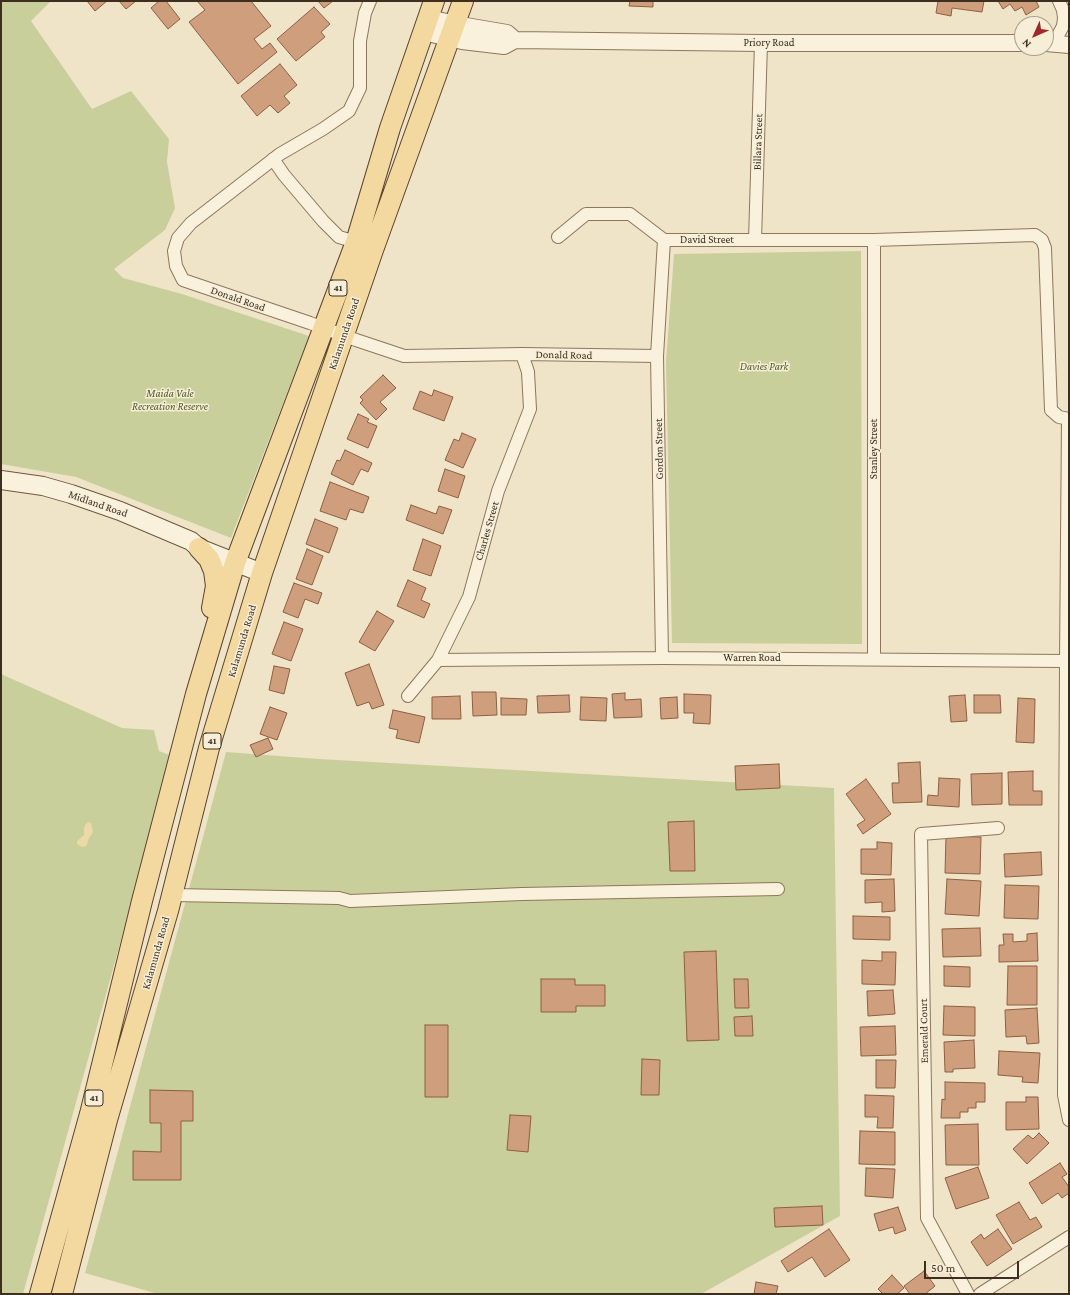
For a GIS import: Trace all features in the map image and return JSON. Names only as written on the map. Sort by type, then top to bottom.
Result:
[{"type":"main road","name":"Kalamunda Road","points":[[62,1294],[107,1120],[172,895],[209,748],[264,568],[343,335],[463,1]]},
{"type":"main road","name":"Kalamunda Road","points":[[40,1294],[90,1114],[142,901],[196,694],[237,559],[356,242],[390,128],[428,17]]},
{"type":"main road","name":"Midland Road","points":[[1,480],[43,486],[71,494],[120,511],[195,545],[203,542],[237,559],[264,568]]},
{"type":"main road","points":[[195,545],[209,559],[214,571],[216,586],[196,694]]},
{"type":"street","name":"Donald Road","points":[[370,1],[363,19],[360,41],[360,88],[349,111],[323,129],[280,154],[191,223],[178,238],[174,251],[176,266],[183,280],[404,356],[522,354],[657,356]]},
{"type":"street","points":[[1056,44],[1063,26],[1064,18],[1063,10],[1059,1]]},
{"type":"street","name":"Priory Road","points":[[428,17],[452,31],[462,41],[504,46],[515,40],[761,43],[1014,43]]},
{"type":"street","name":"Billara Street","points":[[755,240],[761,43]]},
{"type":"street","points":[[273,159],[284,175],[323,221],[340,237],[356,242]]},
{"type":"street","name":"David Street","points":[[558,238],[586,214],[630,214],[664,240],[874,240],[1035,235],[1042,240],[1045,248],[1051,410],[1059,418],[1069,419]]},
{"type":"street","name":"Gordon Street","points":[[662,658],[657,356],[664,240]]},
{"type":"street","name":"Stanley Street","points":[[874,240],[874,659]]},
{"type":"street","name":"Charles Street","points":[[408,696],[438,660],[469,597],[498,492],[530,409],[528,372],[522,354]]},
{"type":"street","points":[[1069,419],[1066,661],[1064,1095],[1069,1120]]},
{"type":"street","name":"Warren Road","points":[[438,660],[662,658],[1066,661]]},
{"type":"street","name":"Emerald Court","points":[[968,1294],[926,1218],[921,834],[998,828]]},
{"type":"street","points":[[172,895],[339,898],[350,901],[522,894],[778,889]]},
{"type":"street","points":[[980,1294],[1069,1237]]},
{"type":"green space","name":"Maida Vale Recreation Reserve","points":[[1,1],[51,1],[31,21],[92,109],[131,91],[169,139],[167,162],[175,208],[165,230],[114,269],[123,278],[182,294],[309,336],[231,538],[76,477],[1,464]]},
{"type":"green space","name":"Davies Park","points":[[861,251],[862,644],[672,643],[666,362],[674,254]]},
{"type":"green space","points":[[1,674],[122,728],[154,730],[159,751],[172,756],[23,1294],[1,1294]]},
{"type":"green space","points":[[226,752],[319,759],[834,788],[840,1216],[701,1294],[158,1294],[85,1273]]},
{"type":"sand","points":[[88,822],[91,823],[93,832],[87,845],[84,847],[77,844],[77,841],[84,835],[85,825]]},
{"type":"building","points":[[87,1],[107,1],[95,11]]},
{"type":"building","points":[[119,1],[136,1],[126,9]]},
{"type":"building","points":[[159,1],[166,1],[180,19],[168,29],[151,8]]},
{"type":"building","points":[[197,1],[251,1],[271,26],[254,39],[262,49],[270,43],[277,52],[238,84],[189,22],[205,10]]},
{"type":"building","points":[[318,1],[333,1],[324,8]]},
{"type":"building","points":[[630,1],[653,1],[653,7],[629,6]]},
{"type":"building","points":[[938,1],[984,1],[982,12],[952,8],[951,16],[936,13]]},
{"type":"building","points":[[998,1],[1036,1],[1039,7],[1026,15],[1022,7],[1015,11],[1010,4],[1003,9]]},
{"type":"building","points":[[314,7],[330,24],[321,32],[325,37],[296,61],[277,39]]},
{"type":"building","points":[[280,64],[297,85],[284,96],[290,103],[278,113],[270,105],[257,116],[241,96]]},
{"type":"building","points":[[383,375],[396,388],[380,402],[387,409],[376,420],[360,403],[363,400],[360,397]]},
{"type":"building","points":[[434,390],[453,397],[444,421],[413,409],[420,391],[432,396]]},
{"type":"building","points":[[358,414],[369,419],[367,422],[377,426],[368,448],[347,439]]},
{"type":"building","points":[[462,433],[476,439],[463,468],[445,460],[454,439],[459,441]]},
{"type":"building","points":[[345,450],[372,463],[368,472],[361,469],[353,485],[331,474],[337,460],[340,461]]},
{"type":"building","points":[[445,469],[465,476],[458,498],[438,491]]},
{"type":"building","points":[[330,482],[369,497],[363,513],[350,509],[346,520],[320,511]]},
{"type":"building","points":[[411,505],[436,514],[439,506],[452,510],[443,534],[406,520]]},
{"type":"building","points":[[315,519],[338,528],[329,553],[306,544]]},
{"type":"building","points":[[423,539],[441,546],[431,576],[413,570]]},
{"type":"building","points":[[307,549],[323,556],[312,585],[296,579]]},
{"type":"building","points":[[408,580],[426,588],[421,600],[430,604],[424,618],[397,606]]},
{"type":"building","points":[[294,583],[322,593],[318,604],[305,599],[298,618],[283,612]]},
{"type":"building","points":[[377,611],[394,621],[375,651],[359,642]]},
{"type":"building","points":[[284,622],[303,629],[291,661],[272,654]]},
{"type":"building","points":[[369,664],[384,705],[372,709],[369,702],[357,706],[345,673]]},
{"type":"building","points":[[274,666],[290,669],[284,694],[269,690]]},
{"type":"building","points":[[472,692],[496,692],[497,715],[473,716]]},
{"type":"building","points":[[625,693],[625,700],[641,699],[642,717],[614,718],[612,694]]},
{"type":"building","points":[[684,694],[711,695],[710,724],[693,723],[694,713],[684,713]]},
{"type":"building","points":[[569,695],[570,712],[538,713],[537,696]]},
{"type":"building","points":[[965,695],[967,721],[951,722],[949,696]]},
{"type":"building","points":[[974,695],[1000,695],[1001,713],[974,713]]},
{"type":"building","points":[[460,696],[461,719],[432,719],[432,697]]},
{"type":"building","points":[[581,697],[607,698],[606,721],[580,720]]},
{"type":"building","points":[[677,697],[678,718],[661,719],[660,698]]},
{"type":"building","points":[[501,698],[527,699],[526,715],[501,715]]},
{"type":"building","points":[[1018,698],[1035,699],[1034,743],[1016,742]]},
{"type":"building","points":[[270,707],[287,713],[277,740],[260,734]]},
{"type":"building","points":[[393,710],[425,717],[419,743],[396,738],[398,730],[389,728]]},
{"type":"building","points":[[268,738],[273,749],[256,757],[250,745]]},
{"type":"building","points":[[920,762],[922,802],[893,803],[892,783],[899,783],[898,763]]},
{"type":"building","points":[[779,764],[780,788],[736,790],[735,766]]},
{"type":"building","points":[[1033,771],[1033,791],[1042,791],[1042,805],[1009,805],[1008,772]]},
{"type":"building","points":[[1002,773],[1002,804],[972,805],[971,774]]},
{"type":"building","points":[[939,778],[960,779],[959,807],[927,805],[928,795],[938,796]]},
{"type":"building","points":[[866,779],[891,814],[863,834],[857,825],[865,820],[846,794]]},
{"type":"building","points":[[694,821],[695,871],[670,871],[668,822]]},
{"type":"building","points":[[946,836],[981,837],[980,874],[945,873]]},
{"type":"building","points":[[877,842],[892,843],[891,875],[861,874],[861,849],[877,849]]},
{"type":"building","points":[[1041,852],[1042,875],[1005,877],[1004,854]]},
{"type":"building","points":[[894,879],[895,911],[882,912],[882,902],[865,903],[865,880]]},
{"type":"building","points":[[947,879],[981,881],[979,916],[945,914]]},
{"type":"building","points":[[1005,885],[1039,886],[1038,919],[1004,918]]},
{"type":"building","points":[[853,916],[890,917],[890,940],[853,939]]},
{"type":"building","points":[[980,928],[981,956],[943,957],[942,929]]},
{"type":"building","points":[[1037,933],[1038,961],[999,962],[999,945],[1004,945],[1003,934],[1013,934],[1013,942],[1027,941],[1027,934]]},
{"type":"building","points":[[716,951],[719,1040],[687,1041],[684,952]]},
{"type":"building","points":[[882,952],[896,952],[895,985],[862,984],[862,960],[882,961]]},
{"type":"building","points":[[944,966],[970,967],[970,987],[944,986]]},
{"type":"building","points":[[1008,966],[1037,966],[1037,1005],[1007,1005]]},
{"type":"building","points":[[541,979],[575,979],[575,985],[605,985],[605,1006],[576,1006],[576,1012],[541,1012]]},
{"type":"building","points":[[734,979],[748,979],[749,1008],[735,1008]]},
{"type":"building","points":[[893,990],[895,1014],[868,1016],[867,991]]},
{"type":"building","points":[[944,1006],[975,1007],[975,1036],[943,1035]]},
{"type":"building","points":[[1037,1008],[1039,1043],[1027,1044],[1026,1036],[1006,1037],[1005,1010]]},
{"type":"building","points":[[752,1016],[753,1036],[735,1036],[734,1017]]},
{"type":"building","points":[[425,1025],[448,1025],[448,1097],[425,1097]]},
{"type":"building","points":[[895,1026],[896,1055],[861,1056],[860,1027]]},
{"type":"building","points":[[974,1040],[975,1068],[953,1069],[953,1072],[945,1072],[944,1042]]},
{"type":"building","points":[[999,1051],[1040,1053],[1038,1083],[1022,1082],[1023,1077],[998,1075]]},
{"type":"building","points":[[642,1059],[660,1060],[659,1095],[641,1095]]},
{"type":"building","points":[[876,1060],[896,1060],[895,1088],[876,1088]]},
{"type":"building","points":[[945,1082],[985,1083],[985,1102],[976,1102],[976,1108],[968,1108],[968,1112],[960,1112],[960,1118],[941,1118],[942,1099],[945,1100]]},
{"type":"building","points":[[150,1090],[193,1091],[193,1121],[181,1121],[181,1180],[133,1180],[133,1151],[161,1152],[161,1123],[150,1123]]},
{"type":"building","points":[[865,1095],[894,1096],[893,1128],[877,1128],[878,1117],[865,1117]]},
{"type":"building","points":[[1026,1097],[1038,1097],[1039,1129],[1006,1130],[1006,1102],[1026,1102]]},
{"type":"building","points":[[510,1115],[531,1116],[528,1152],[507,1150]]},
{"type":"building","points":[[978,1124],[979,1165],[946,1165],[945,1125]]},
{"type":"building","points":[[860,1131],[895,1132],[895,1165],[859,1164]]},
{"type":"building","points":[[1039,1133],[1049,1143],[1027,1164],[1013,1149],[1028,1135],[1033,1139]]},
{"type":"building","points":[[1060,1163],[1067,1174],[1062,1177],[1069,1187],[1069,1193],[1062,1198],[1058,1193],[1042,1204],[1029,1183]]},
{"type":"building","points":[[978,1167],[989,1198],[956,1209],[945,1178]]},
{"type":"building","points":[[866,1168],[895,1169],[893,1198],[865,1196]]},
{"type":"building","points":[[1019,1202],[1030,1220],[1036,1217],[1042,1227],[1013,1244],[996,1215]]},
{"type":"building","points":[[822,1206],[823,1225],[775,1227],[774,1208]]},
{"type":"building","points":[[898,1207],[906,1230],[895,1234],[893,1227],[879,1231],[874,1214]]},
{"type":"building","points":[[829,1229],[850,1260],[825,1277],[812,1257],[788,1272],[781,1261]]},
{"type":"building","points":[[998,1229],[1012,1249],[987,1266],[971,1242],[981,1234],[984,1239]]},
{"type":"building","points":[[924,1271],[935,1286],[925,1294],[910,1294],[904,1286]]},
{"type":"building","points":[[892,1275],[904,1288],[897,1294],[883,1294],[878,1289]]},
{"type":"building","points":[[756,1282],[778,1286],[776,1294],[754,1294]]}]
